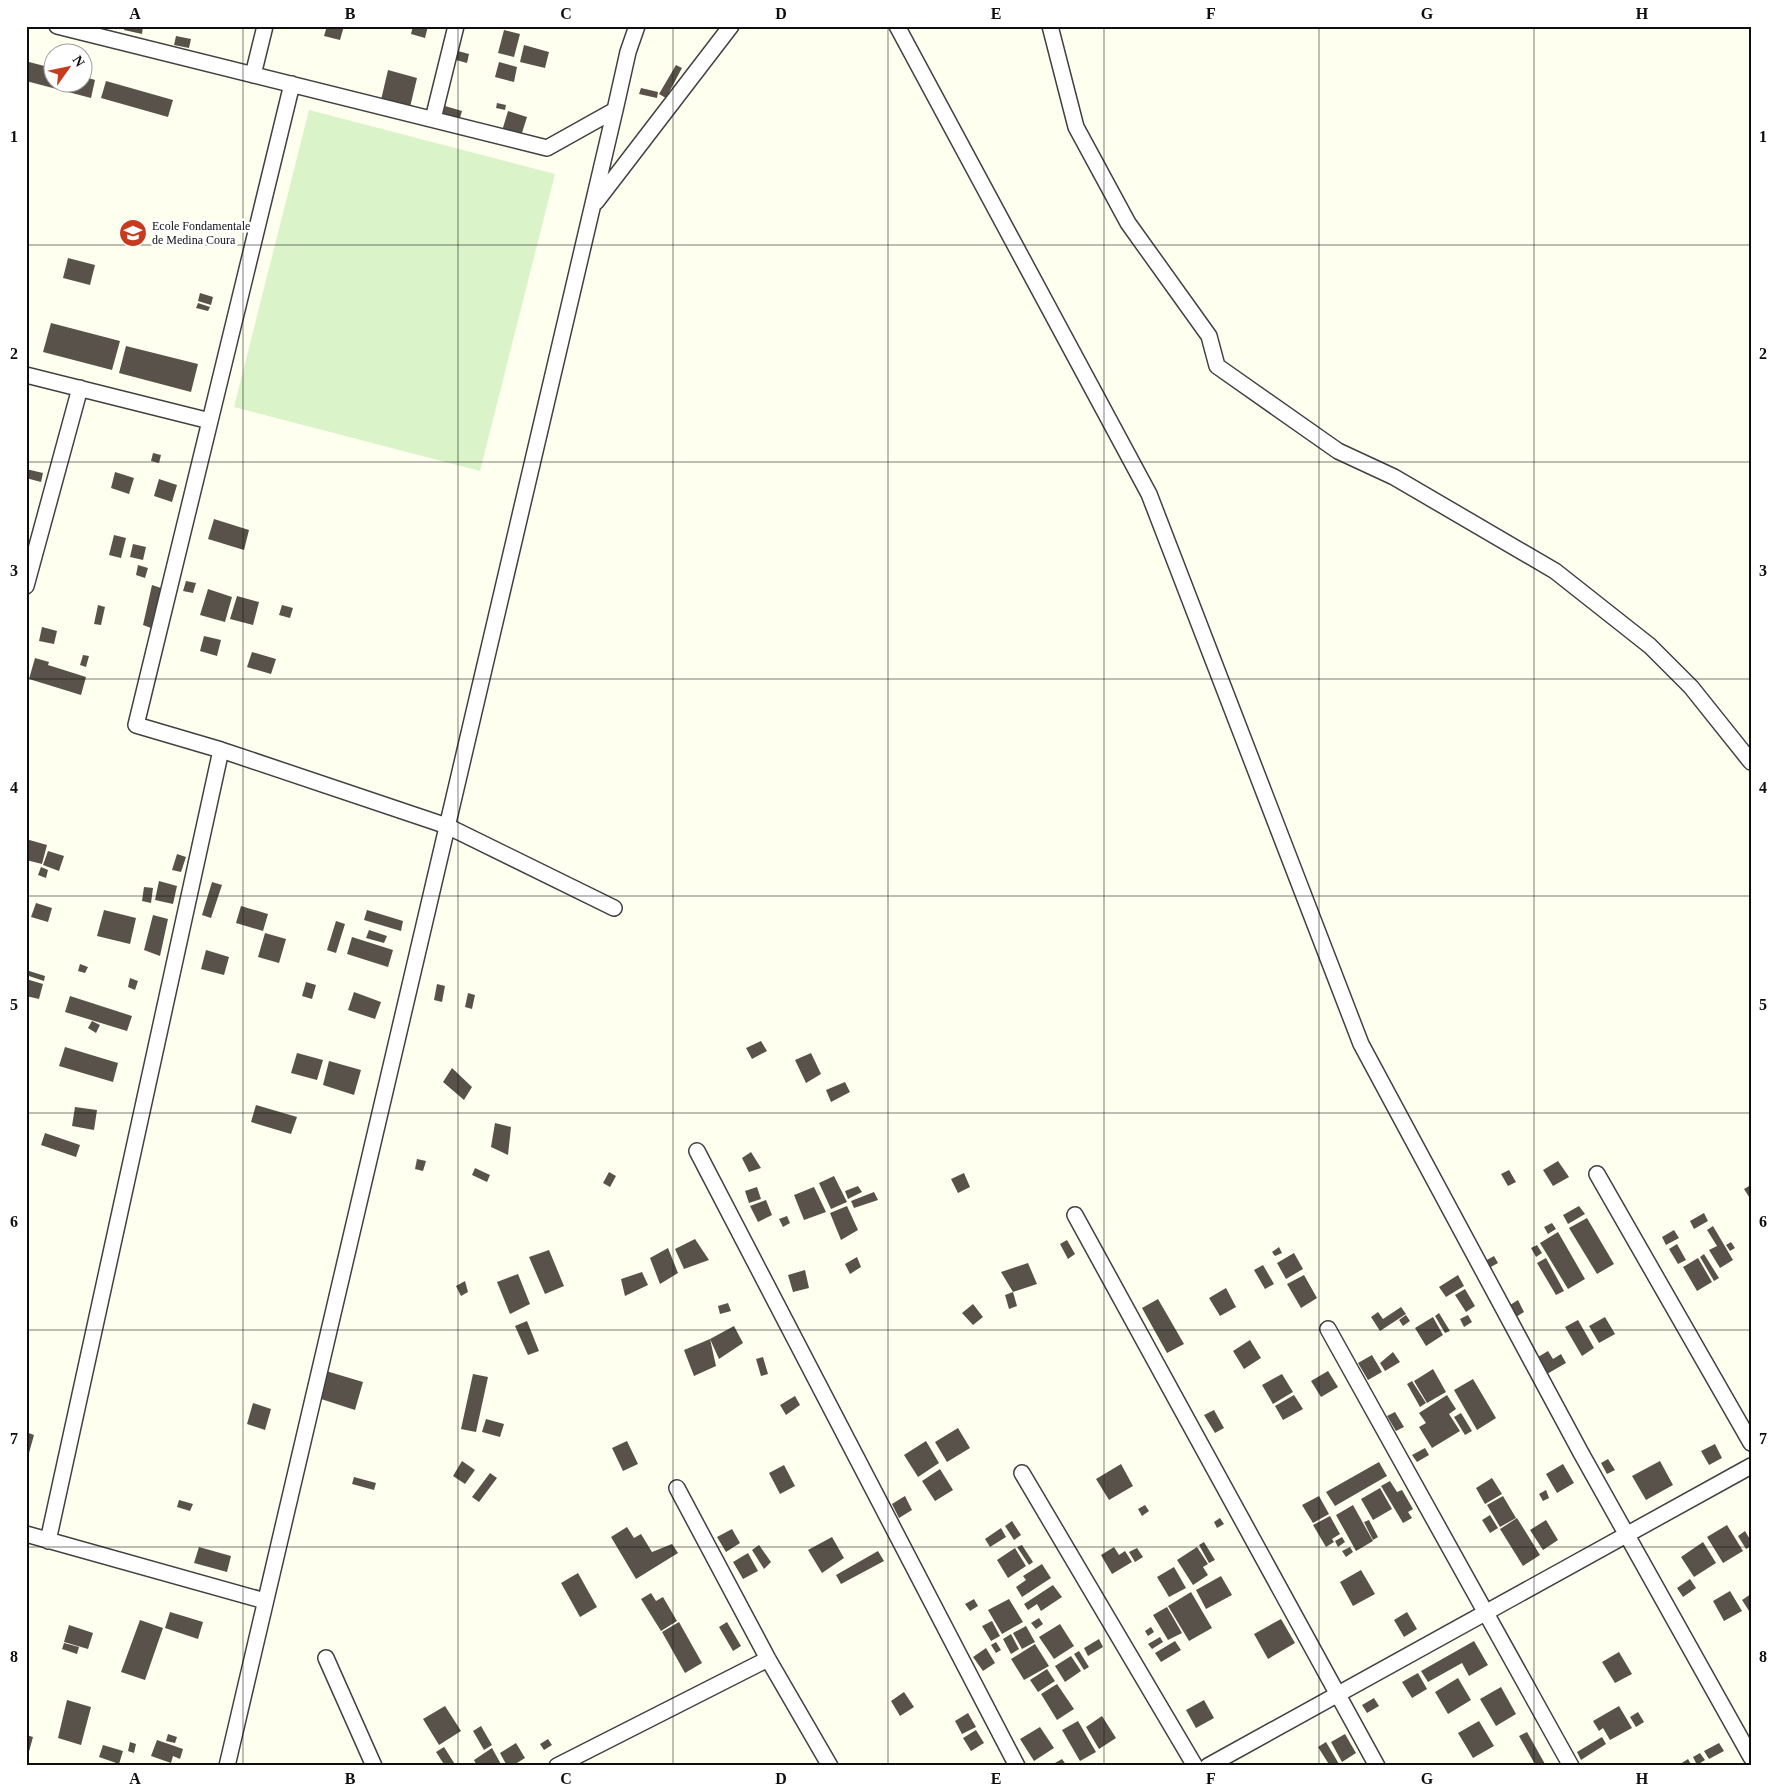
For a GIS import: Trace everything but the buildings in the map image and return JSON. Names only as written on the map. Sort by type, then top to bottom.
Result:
[{"type":"street","points":[[57,26],[547,148],[615,110]]},
{"type":"street","points":[[253,75],[265,26]]},
{"type":"street","points":[[433,120],[456,26]]},
{"type":"street","points":[[227,1766],[628,52],[637,26]]},
{"type":"street","points":[[593,206],[730,26]]},
{"type":"street","points":[[897,26],[1149,494],[1361,1044],[1626,1535],[1751,1757]]},
{"type":"street","points":[[1050,26],[1076,127],[1128,223],[1209,336],[1217,366],[1338,451],[1394,477],[1555,571],[1650,646],[1691,688],[1751,762]]},
{"type":"street","points":[[292,84],[136,725],[221,750],[447,826],[614,908]]},
{"type":"street","points":[[26,375],[210,421]]},
{"type":"street","points":[[26,586],[80,388]]},
{"type":"street","points":[[48,1540],[221,750]]},
{"type":"street","points":[[698,1151],[1017,1766]]},
{"type":"street","points":[[1597,1174],[1751,1443]]},
{"type":"street","points":[[1075,1215],[1376,1766]]},
{"type":"street","points":[[1328,1329],[1571,1766]]},
{"type":"street","points":[[1208,1766],[1751,1466]]},
{"type":"street","points":[[1022,1473],[1195,1766]]},
{"type":"street","points":[[677,1488],[768,1659],[830,1766]]},
{"type":"street","points":[[26,1534],[265,1601]]},
{"type":"street","points":[[326,1658],[374,1766]]},
{"type":"street","points":[[557,1766],[768,1659]]},
{"type":"green space","points":[[309,110],[555,174],[480,471],[234,407]]},
{"type":"place","name":"Ecole Fondamentale de Medina Coura","points":[[133,233]]}]
